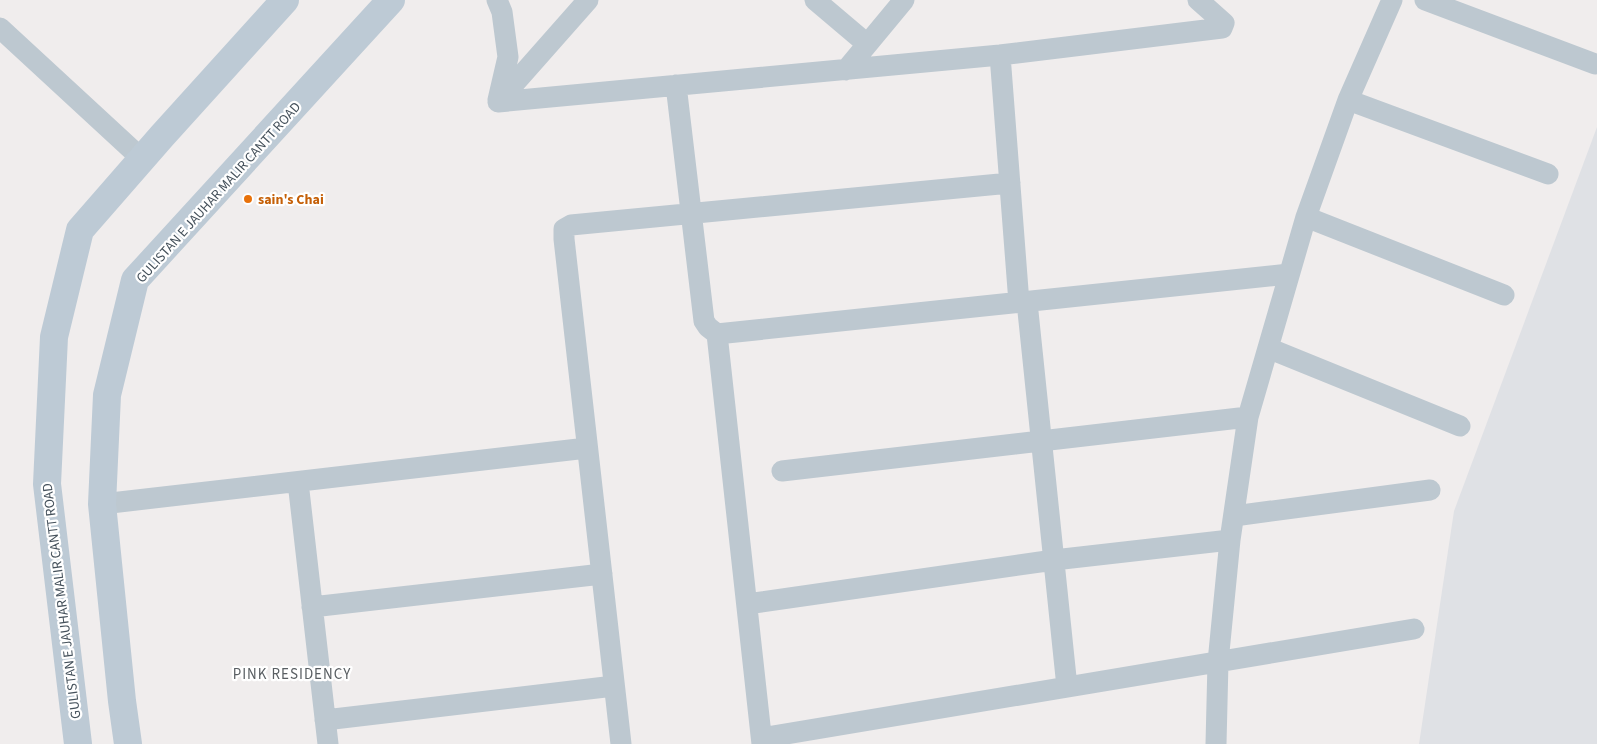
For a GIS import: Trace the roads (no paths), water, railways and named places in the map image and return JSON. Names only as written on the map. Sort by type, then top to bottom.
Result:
[{"type":"main road","name":"GULISTAN E JAUHAR MALIR CANTT ROAD","points":[[78,744],[47,484],[54,336],[80,230],[142,158],[285,0]]},
{"type":"main road","name":"GULISTAN E JAUHAR MALIR CANTT ROAD","points":[[128,744],[102,504],[107,395],[136,280],[391,0]]},
{"type":"street","points":[[497,0],[502,12],[508,57],[498,102]]},
{"type":"street","points":[[498,102],[588,0]]},
{"type":"street","points":[[815,0],[867,44]]},
{"type":"street","points":[[846,70],[904,0]]},
{"type":"street","points":[[498,102],[1000,55],[1222,28],[1224,23],[1198,0]]},
{"type":"street","points":[[1216,744],[1218,662],[1230,540],[1248,418],[1306,216],[1348,100],[1392,0]]},
{"type":"street","points":[[1426,0],[1595,64]]},
{"type":"street","points":[[0,28],[142,158]]},
{"type":"street","points":[[1000,55],[1010,183],[1023,302],[1042,441],[1067,687]]},
{"type":"street","points":[[676,85],[704,321],[717,334],[1289,274]]},
{"type":"street","points":[[1348,100],[1548,174]]},
{"type":"street","points":[[621,744],[564,229],[571,225],[692,212],[1010,183]]},
{"type":"street","points":[[1306,216],[1504,295]]},
{"type":"street","points":[[717,334],[762,741],[1067,687],[1414,629]]},
{"type":"street","points":[[1268,348],[1460,426]]},
{"type":"street","points":[[782,471],[1248,418]]},
{"type":"street","points":[[102,504],[588,448]]},
{"type":"street","points":[[298,482],[328,744]]},
{"type":"street","points":[[1234,516],[1430,490]]},
{"type":"street","points":[[747,604],[1054,560],[1230,540]]},
{"type":"street","points":[[312,607],[602,574]]},
{"type":"street","points":[[325,720],[614,686]]},
{"type":"place","name":"sain's Chai","points":[[248,199]]},
{"type":"district","name":"PINK RESIDENCY","points":[[292,674]]}]
